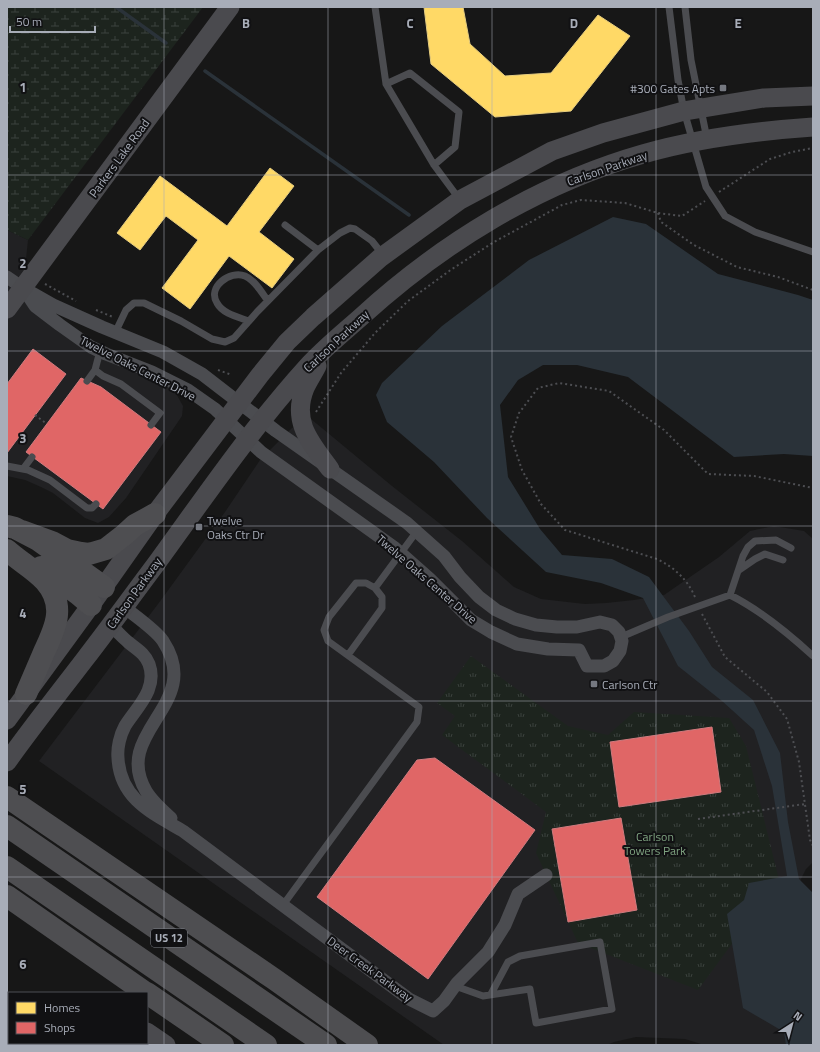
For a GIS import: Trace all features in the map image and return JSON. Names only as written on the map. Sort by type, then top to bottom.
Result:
[{"type":"highway","points":[[15,528],[52,542],[67,550],[89,554],[106,550],[115,544],[134,525],[155,514]]},
{"type":"highway","points":[[15,528],[38,540],[104,587]]},
{"type":"highway","points":[[7,549],[31,560],[68,586],[91,605]]},
{"type":"highway","points":[[7,549],[44,581],[55,598],[57,606],[56,623],[53,634],[26,694]]},
{"type":"highway","points":[[7,786],[56,832]]},
{"type":"highway","points":[[7,797],[56,832],[371,1045]]},
{"type":"highway","name":"US 12","points":[[7,826],[326,1045]]},
{"type":"highway","name":"US 12","points":[[7,867],[266,1045]]},
{"type":"highway","points":[[7,898],[146,992]]},
{"type":"highway","points":[[148,994],[223,1045]]},
{"type":"highway","points":[[342,1026],[367,1045]]},
{"type":"main road","name":"Parkers Lake Road","points":[[7,309],[230,7]]},
{"type":"main road","points":[[7,720],[155,514],[260,375],[287,342],[313,317],[383,256],[460,200],[552,151],[603,132],[692,110],[764,98],[813,96]]},
{"type":"main road","name":"Carlson Parkway","points":[[12,755],[110,626],[261,420],[283,393],[327,346],[391,290],[460,238],[502,214],[580,176],[643,154],[700,141],[774,130],[813,127]]},
{"type":"main road","points":[[327,346],[305,389],[301,404],[300,417],[303,429],[330,469]]},
{"type":"main road","name":"Deer Creek Parkway","points":[[104,587],[124,607]]},
{"type":"main road","name":"Deer Creek Parkway","points":[[91,605],[110,626]]},
{"type":"main road","points":[[148,1033],[166,1045]]},
{"type":"street","name":"Twelve Oaks Center Drive","points":[[7,277],[23,288],[53,304],[115,333],[157,349],[185,363],[202,374],[261,420],[417,531],[444,556],[460,577],[479,597],[496,610],[515,619],[536,625],[577,627],[600,622],[612,625],[619,632],[621,638]]},
{"type":"street","name":"Twelve Oaks Center Drive","points":[[23,288],[35,306],[76,337],[100,351],[152,372],[188,390],[227,419],[261,452],[401,553],[430,579],[470,620],[517,644],[548,649],[579,650]]},
{"type":"street","name":"Deer Creek Parkway","points":[[124,607],[162,639],[169,651],[175,671],[171,695],[147,733],[140,750],[138,761],[139,771],[146,790],[152,799],[183,831]]},
{"type":"street","name":"Deer Creek Parkway","points":[[110,626],[144,655],[149,663],[151,672],[151,683],[147,695],[125,726],[120,739],[118,768],[127,790],[139,803],[154,814],[183,831],[409,999],[433,1011],[444,1001],[455,986],[488,952],[505,926],[518,894],[546,875]]},
{"type":"street","points":[[577,627],[579,650],[587,666],[604,666],[613,661],[620,651],[622,641],[621,638]]},
{"type":"lane","points":[[375,7],[386,84],[434,165],[460,200]]},
{"type":"lane","points":[[669,7],[677,74],[692,110],[700,141],[706,187],[725,216],[755,232],[813,252]]},
{"type":"lane","points":[[685,7],[691,60],[692,110],[700,141]]},
{"type":"lane","points":[[386,84],[410,73],[459,112],[455,147],[434,165]]},
{"type":"lane","points":[[285,226],[318,250]]},
{"type":"lane","points":[[115,333],[126,310],[134,303],[144,303],[181,321],[212,339],[225,342],[234,338],[318,250],[340,233],[350,228],[355,229],[372,242],[383,256]]},
{"type":"lane","points":[[249,321],[228,313],[216,303],[216,289],[220,282],[231,275],[238,274],[245,276],[251,279],[268,301]]},
{"type":"lane","points":[[87,381],[95,370],[100,351]]},
{"type":"lane","points":[[95,370],[103,376],[121,384],[160,413],[151,425]]},
{"type":"lane","points":[[23,469],[32,457]]},
{"type":"lane","points":[[7,466],[28,470],[50,480],[87,508],[92,508],[96,504]]},
{"type":"lane","points":[[376,588],[417,531]]},
{"type":"lane","points":[[730,595],[745,552],[755,541],[776,540],[791,548]]},
{"type":"lane","points":[[739,570],[765,554],[783,560]]},
{"type":"lane","points":[[283,905],[417,722],[419,707],[328,641],[324,630],[329,617],[356,583],[366,583],[376,588],[382,597],[382,608],[348,655]]},
{"type":"lane","points":[[621,638],[644,627],[730,595],[746,603],[798,642],[813,656]]},
{"type":"lane","points":[[455,986],[483,996],[530,989],[536,1022],[612,1009],[600,942],[520,956],[508,962],[491,994]]},
{"type":"path","points":[[310,414],[316,412],[341,373],[375,333],[408,301],[452,269],[494,242],[562,205],[582,200],[625,203],[658,212],[682,216],[770,159],[792,152],[813,148]]},
{"type":"path","points":[[658,212],[661,222],[694,245],[737,267],[778,277],[813,290]]},
{"type":"path","points":[[813,488],[754,476],[708,474],[664,430],[609,391],[559,383],[538,388],[519,413],[511,437],[522,470],[541,504],[565,530],[657,559],[670,565],[683,576],[692,590],[696,607],[725,657],[767,692],[787,719],[799,762],[810,840],[813,846]]},
{"type":"path","points":[[35,415],[47,424]]},
{"type":"path","points":[[698,819],[805,804]]},
{"type":"shaded area","points":[[613,217],[646,224],[718,274],[813,300],[813,456],[784,454],[734,457],[628,377],[577,365],[543,365],[518,380],[500,405],[508,477],[540,529],[562,555],[612,559],[649,577],[689,631],[712,667],[753,700],[780,753],[788,822],[799,879],[813,893],[813,1045],[786,1045],[784,1032],[743,1008],[727,914],[744,900],[749,883],[787,876],[772,786],[754,730],[722,701],[678,666],[643,598],[601,583],[546,572],[487,518],[434,462],[387,422],[376,395],[382,383],[442,326],[529,260]]},
{"type":"shaded area","points":[[7,230],[28,240],[23,288],[64,328],[169,381],[183,406],[182,416],[126,498],[109,517],[98,523],[85,518],[53,493],[25,480],[7,476]]},
{"type":"shaded area","points":[[311,419],[392,486],[462,541],[514,587],[541,599],[585,604],[634,600],[664,595],[719,557],[750,531],[774,526],[804,531],[813,539],[813,862],[806,869],[792,897],[801,1045],[704,1045],[685,1039],[636,1037],[607,1045],[444,1045],[39,761],[161,600],[225,512],[260,460],[292,428]]},
{"type":"green space","points":[[7,7],[203,7],[28,240],[7,230]]},
{"type":"green space","name":"Carlson Towers Park","points":[[471,656],[568,726],[608,735],[634,712],[729,718],[746,746],[779,880],[698,990],[578,943],[536,853],[546,812],[442,735],[455,716],[437,703]]},
{"type":"building: Homes","points":[[424,7],[463,7],[470,44],[505,76],[551,73],[598,15],[630,36],[571,111],[495,117],[431,64]]},
{"type":"building: Homes","points":[[270,168],[294,186],[259,232],[294,259],[272,288],[229,256],[190,309],[162,288],[198,240],[166,216],[140,250],[117,233],[160,176],[227,226]]},
{"type":"building: Shops","points":[[33,349],[66,374],[7,453],[7,384]]},
{"type":"building: Shops","points":[[81,378],[101,387],[161,432],[103,509],[26,452]]},
{"type":"building: Shops","points":[[712,727],[721,792],[619,807],[610,742]]},
{"type":"building: Shops","points":[[435,758],[535,830],[428,979],[317,897],[417,760]]},
{"type":"building: Shops","points":[[621,818],[637,910],[568,922],[552,829]]},
{"type":"waterway","points":[[116,7],[166,43]]},
{"type":"waterway","points":[[205,71],[409,215]]},
{"type":"place","name":"#300 Gates Apts","points":[[723,88]]},
{"type":"place","name":"Twelve Oaks Ctr Dr","points":[[199,527]]},
{"type":"place","name":"Carlson Ctr","points":[[594,684]]}]
